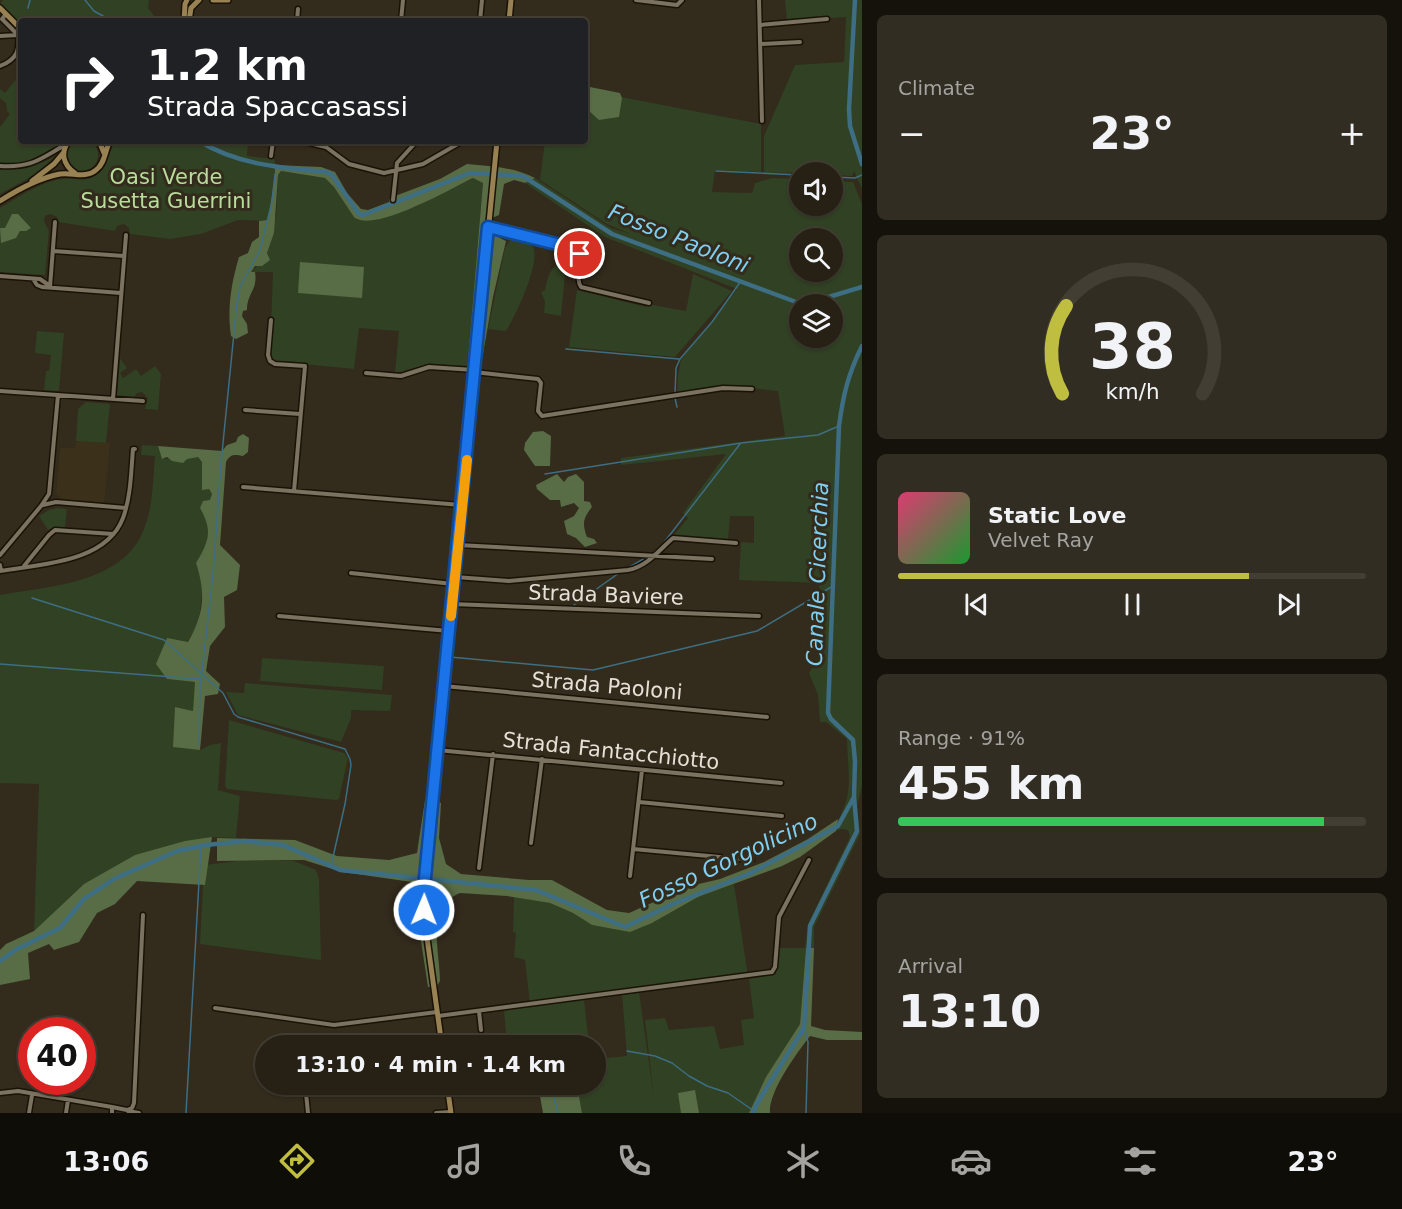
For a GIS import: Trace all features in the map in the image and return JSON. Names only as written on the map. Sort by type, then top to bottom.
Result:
[{"type":"street","points":[[184,18],[187,0],[191,3],[199,1]]},
{"type":"street","points":[[213,0],[228,0]]},
{"type":"street","points":[[401,18],[403,0]]},
{"type":"street","points":[[480,18],[482,0]]},
{"type":"street","points":[[509,18],[511,0]]},
{"type":"street","points":[[636,0],[677,4],[682,0]]},
{"type":"street","points":[[759,0],[762,121]]},
{"type":"street","points":[[189,18],[191,8],[199,1]]},
{"type":"street","points":[[0,8],[3,17],[18,30]]},
{"type":"street","points":[[297,18],[298,9]]},
{"type":"street","points":[[760,25],[827,19]]},
{"type":"street","points":[[0,36],[18,32]]},
{"type":"street","points":[[761,44],[800,42]]},
{"type":"street","points":[[0,66],[16,55],[18,44]]},
{"type":"street","points":[[0,166],[13,167],[39,161],[66,144]]},
{"type":"street","points":[[0,201],[49,169],[64,152],[68,144]]},
{"type":"street","points":[[100,144],[104,154]]},
{"type":"street","points":[[20,190],[61,174],[90,174],[100,167],[109,144]]},
{"type":"street","points":[[271,156],[273,144]]},
{"type":"street","points":[[314,144],[326,147],[358,168],[384,173],[395,172],[432,160],[458,144]]},
{"type":"street","points":[[393,200],[395,172],[400,157],[414,144]]},
{"type":"street","points":[[440,1035],[426,922],[425,878],[497,144]]},
{"type":"street","points":[[64,152],[66,165],[76,174]]},
{"type":"street","points":[[50,287],[55,222]]},
{"type":"street","points":[[488,227],[574,249],[581,257],[578,282],[581,287],[649,303]]},
{"type":"street","points":[[113,399],[126,236]]},
{"type":"street","points":[[53,251],[124,256]]},
{"type":"street","points":[[0,276],[33,279],[39,286],[121,293]]},
{"type":"street","points":[[271,320],[268,355],[270,361],[274,364],[305,366],[294,491]]},
{"type":"street","points":[[366,373],[401,376],[429,367],[538,379],[541,384],[538,411],[542,416],[725,387],[752,389]]},
{"type":"street","points":[[0,391],[143,402]]},
{"type":"street","points":[[0,555],[41,506],[51,488],[58,395]]},
{"type":"street","points":[[245,410],[300,414]]},
{"type":"street","points":[[0,565],[1,571],[86,553],[113,534],[126,508],[133,449],[135,449]]},
{"type":"street","points":[[243,486],[462,506]]},
{"type":"street","points":[[51,488],[55,498],[62,503]]},
{"type":"street","points":[[41,506],[62,503],[126,508]]},
{"type":"street","points":[[24,567],[55,530],[113,534]]},
{"type":"street","points":[[351,573],[506,581],[636,568],[658,555],[675,538],[736,543]]},
{"type":"street","points":[[458,545],[712,559]]},
{"type":"street","name":"Strada Baviere","points":[[452,604],[759,616]]},
{"type":"street","points":[[279,616],[450,631]]},
{"type":"street","name":"Strada Paoloni","points":[[444,686],[766,717]]},
{"type":"street","name":"Strada Fantacchiotto","points":[[438,750],[781,783]]},
{"type":"street","points":[[478,868],[493,754]]},
{"type":"street","points":[[531,843],[542,759]]},
{"type":"street","points":[[630,876],[642,770]]},
{"type":"street","points":[[639,802],[782,816]]},
{"type":"street","points":[[633,849],[752,860]]},
{"type":"street","points":[[215,1008],[334,1025],[479,1011],[772,972],[775,967],[778,917],[809,860]]},
{"type":"street","points":[[127,1110],[132,1108],[134,1103],[143,915]]},
{"type":"street","points":[[479,1011],[481,1030]]},
{"type":"street","points":[[0,1093],[18,1092]]},
{"type":"street","points":[[29,1113],[32,1095],[139,1113]]},
{"type":"street","points":[[306,1095],[308,1113]]},
{"type":"street","points":[[436,1113],[451,1112],[449,1095]]},
{"type":"street","points":[[66,1113],[68,1100]]},
{"type":"street","points":[[112,1107],[112,1113]]},
{"type":"shaded area","points":[[76,441],[110,443],[104,504],[67,500],[60,498],[56,493],[60,448],[75,448]]},
{"type":"green space","points":[[3,0],[149,0],[148,8],[156,18],[18,18],[18,23],[0,5]]},
{"type":"green space","points":[[785,0],[862,0],[862,189],[854,171],[852,176],[843,176],[843,162],[789,162],[789,173],[764,173],[764,136],[795,65],[844,62],[846,17],[787,21]]},
{"type":"green space","points":[[18,77],[18,144],[58,144],[34,159],[0,164],[0,127],[10,114],[6,103],[0,98],[0,89],[5,93]]},
{"type":"green space","points":[[588,87],[620,93],[622,98],[619,117],[599,120],[588,110],[590,99]]},
{"type":"green space","points":[[588,91],[761,124],[761,172],[715,170],[712,192],[752,193],[755,183],[772,178],[789,179],[789,216],[843,216],[843,182],[853,182],[862,204],[862,786],[857,806],[860,834],[814,927],[814,948],[806,949],[800,1024],[758,1093],[752,1113],[582,1113],[579,1095],[606,1095],[606,1058],[627,1056],[622,994],[639,992],[654,1098],[645,1020],[665,1018],[669,1030],[714,1026],[720,1049],[744,1045],[741,1020],[754,1018],[749,979],[776,974],[778,948],[805,948],[808,924],[850,837],[848,830],[836,831],[848,791],[847,739],[826,722],[820,722],[818,695],[809,673],[820,655],[822,597],[818,583],[739,580],[741,542],[754,543],[754,516],[730,516],[728,540],[673,536],[688,518],[683,513],[726,454],[621,465],[621,458],[785,436],[778,391],[724,385],[677,394],[681,360],[737,289],[605,237],[525,183],[535,178],[611,228],[631,234],[607,224],[540,180],[545,144],[588,144]]},
{"type":"green space","points":[[71,144],[93,144],[97,149],[97,161],[88,170],[76,170],[67,161],[67,149]]},
{"type":"green space","name":"Oasi Verde Susetta Guerrini","points":[[114,144],[248,144],[247,156],[274,159],[276,167],[268,221],[238,220],[201,234],[170,239],[130,234],[129,228],[124,224],[117,226],[115,231],[58,222],[57,217],[50,214],[45,216],[44,221],[49,231],[45,275],[0,272],[0,208],[30,190],[55,180],[86,179],[95,176],[105,166]]},
{"type":"green space","name":"Oasi Verde Susetta Guerrini","points":[[54,157],[36,174],[0,194],[0,169],[28,167]]},
{"type":"green space","points":[[467,164],[510,169],[535,178],[525,183],[514,180],[504,184],[499,215],[487,220],[486,231],[506,241],[483,354],[468,359],[483,183],[473,178],[413,208],[394,215],[364,221],[354,217],[334,187],[325,178],[281,171],[278,175],[274,233],[267,253],[270,260],[262,266],[255,266],[251,272],[255,272],[255,283],[247,310],[243,311],[242,316],[247,324],[248,333],[236,339],[231,336],[230,306],[236,267],[239,257],[248,253],[252,242],[259,237],[259,221],[268,220],[275,165],[321,167],[335,172],[347,193],[361,209],[368,210],[389,202],[389,199],[394,199],[395,196],[440,179]]},
{"type":"green space","points":[[281,171],[325,178],[358,220],[415,207],[473,178],[483,183],[468,359],[473,357],[472,367],[427,364],[396,373],[399,331],[359,328],[354,369],[273,361],[270,355],[273,272],[251,272],[267,256],[274,233],[278,175]]},
{"type":"green space","points":[[12,214],[18,214],[31,228],[20,231],[16,238],[1,243],[0,228],[5,228]]},
{"type":"green space","points":[[511,239],[533,247],[535,255],[530,277],[521,302],[506,331],[488,329],[505,248]]},
{"type":"green space","points":[[300,262],[364,267],[362,298],[298,293]]},
{"type":"green space","points":[[561,262],[566,264],[561,316],[544,313],[545,301],[541,292],[545,290],[551,271]]},
{"type":"green space","points":[[693,274],[732,291],[675,357],[569,347],[577,290],[646,307],[648,304],[686,311]]},
{"type":"green space","points":[[37,331],[64,333],[59,391],[44,390],[51,355],[35,353]]},
{"type":"green space","points":[[120,358],[127,368],[120,373],[123,378],[136,369],[141,376],[155,366],[161,374],[158,410],[145,409],[148,398],[142,392],[137,393],[134,397],[117,395]]},
{"type":"green space","points":[[86,402],[110,404],[106,443],[76,441],[78,409]]},
{"type":"green space","points":[[543,431],[551,436],[550,466],[535,466],[524,450],[525,443],[533,432]]},
{"type":"green space","points":[[243,434],[249,438],[248,452],[243,456],[231,456],[226,462],[220,545],[240,565],[237,590],[224,597],[225,627],[210,646],[206,671],[220,684],[218,694],[205,696],[200,750],[173,747],[175,707],[193,711],[195,682],[167,679],[156,664],[167,638],[188,642],[200,613],[202,594],[196,563],[204,548],[208,530],[200,508],[203,501],[210,500],[212,494],[209,489],[202,490],[202,462],[198,457],[187,459],[183,463],[172,461],[167,457],[162,459],[158,446],[222,451],[227,445],[236,442]]},
{"type":"green space","points":[[142,445],[158,446],[162,459],[198,457],[202,462],[202,489],[209,489],[212,494],[207,545],[196,563],[203,585],[199,621],[167,679],[196,682],[193,711],[175,707],[200,750],[221,743],[218,790],[240,796],[236,838],[212,837],[84,884],[34,931],[39,784],[0,783],[0,595],[62,585],[102,572],[120,561],[134,547],[147,520],[153,484],[155,456],[141,455]]},
{"type":"green space","points":[[557,474],[564,482],[568,477],[576,474],[584,482],[584,501],[590,502],[592,507],[585,518],[584,528],[587,537],[594,539],[597,543],[585,547],[576,538],[567,534],[564,521],[574,516],[579,508],[574,503],[561,507],[560,500],[550,500],[537,489],[536,485]]},
{"type":"green space","points":[[57,508],[67,509],[65,527],[54,527],[48,530],[39,516]]},
{"type":"green space","points":[[262,658],[384,666],[382,690],[260,681]]},
{"type":"green space","points":[[245,683],[392,695],[390,711],[351,710],[351,718],[341,742],[238,715],[226,692],[244,693]]},
{"type":"green space","points":[[229,720],[344,753],[348,758],[339,799],[227,789],[225,785]]},
{"type":"green space","points":[[425,800],[441,803],[439,838],[446,864],[461,874],[552,880],[607,910],[629,913],[690,886],[720,879],[764,862],[808,839],[838,819],[836,831],[800,857],[782,866],[698,897],[652,923],[630,932],[592,925],[573,913],[550,903],[507,896],[460,893],[449,900],[438,919],[437,944],[440,981],[436,988],[428,987],[412,882],[342,872],[304,860],[217,861],[217,838],[295,840],[337,856],[389,860],[417,853]]},
{"type":"green space","points":[[212,837],[205,885],[137,881],[115,904],[97,913],[79,942],[54,950],[49,944],[28,953],[30,979],[0,985],[0,950],[6,944],[34,931],[84,884],[135,855],[185,841]]},
{"type":"green space","points":[[239,861],[294,861],[316,870],[319,879],[321,960],[200,944],[204,865]]},
{"type":"green space","points":[[734,884],[748,976],[530,1004],[525,960],[514,957],[516,933],[513,932],[514,897],[550,903],[573,913],[592,925],[610,928],[652,923],[698,897]]},
{"type":"green space","points":[[806,948],[814,948],[811,1026],[825,1030],[862,1032],[862,1040],[827,1040],[810,1036],[778,1084],[770,1113],[749,1113],[766,1077],[800,1024]]},
{"type":"green space","points":[[584,999],[588,1035],[506,1035],[504,1010]]},
{"type":"green space","points":[[695,1090],[699,1113],[681,1113],[678,1093]]},
{"type":"green space","points":[[540,1095],[579,1095],[582,1113],[543,1113]]},
{"type":"waterway","points":[[28,8],[30,0]]},
{"type":"waterway","points":[[85,0],[94,11],[107,18]]},
{"type":"waterway","name":"Canale Cicerchia","points":[[855,0],[849,109],[850,126],[862,164]]},
{"type":"waterway","name":"Fosso Paoloni","points":[[205,144],[229,155],[261,164],[326,172],[332,175],[359,214],[363,215],[470,173],[523,176],[612,234],[796,302],[809,303],[862,287]]},
{"type":"waterway","points":[[716,171],[789,174]]},
{"type":"waterway","points":[[199,745],[200,688],[213,575],[221,463],[237,303],[240,287],[260,250],[272,202],[275,174]]},
{"type":"waterway","points":[[843,177],[855,178],[862,175]]},
{"type":"waterway","points":[[675,393],[676,368],[680,359],[712,322],[741,281]]},
{"type":"waterway","name":"Canale Cicerchia","points":[[754,1113],[756,1105],[804,1028],[810,926],[857,831],[853,740],[831,719],[828,713],[839,426],[847,385],[862,346]]},
{"type":"waterway","points":[[566,349],[679,359]]},
{"type":"waterway","points":[[675,398],[677,407]]},
{"type":"waterway","points":[[545,474],[741,443],[818,435],[839,426]]},
{"type":"waterway","points":[[659,549],[740,444]]},
{"type":"waterway","points":[[628,568],[647,557]]},
{"type":"waterway","points":[[574,605],[619,573]]},
{"type":"waterway","points":[[450,657],[593,670],[757,631],[833,586]]},
{"type":"waterway","points":[[32,598],[164,640],[223,693],[234,714],[238,717],[345,749],[351,765],[331,866]]},
{"type":"waterway","points":[[0,664],[200,679]]},
{"type":"waterway","name":"Fosso Gorgolicino","points":[[0,961],[17,949],[60,928],[84,899],[114,879],[177,851],[245,841],[283,845],[340,870],[536,890],[625,927],[673,904],[751,873],[838,826],[854,797]]},
{"type":"waterway","points":[[186,1113],[201,846]]},
{"type":"waterway","points":[[804,1028],[808,1042],[806,1113]]},
{"type":"waterway","points":[[627,1051],[655,1056],[672,1063],[689,1076],[707,1086],[728,1093],[754,1111]]},
{"type":"waterway","points":[[553,1095],[558,1113]]},
{"type":"slow traffic","points":[[451,616],[467,460]]},
{"type":"route","points":[[424,910],[424,888],[488,227],[573,248],[580,254]]}]
